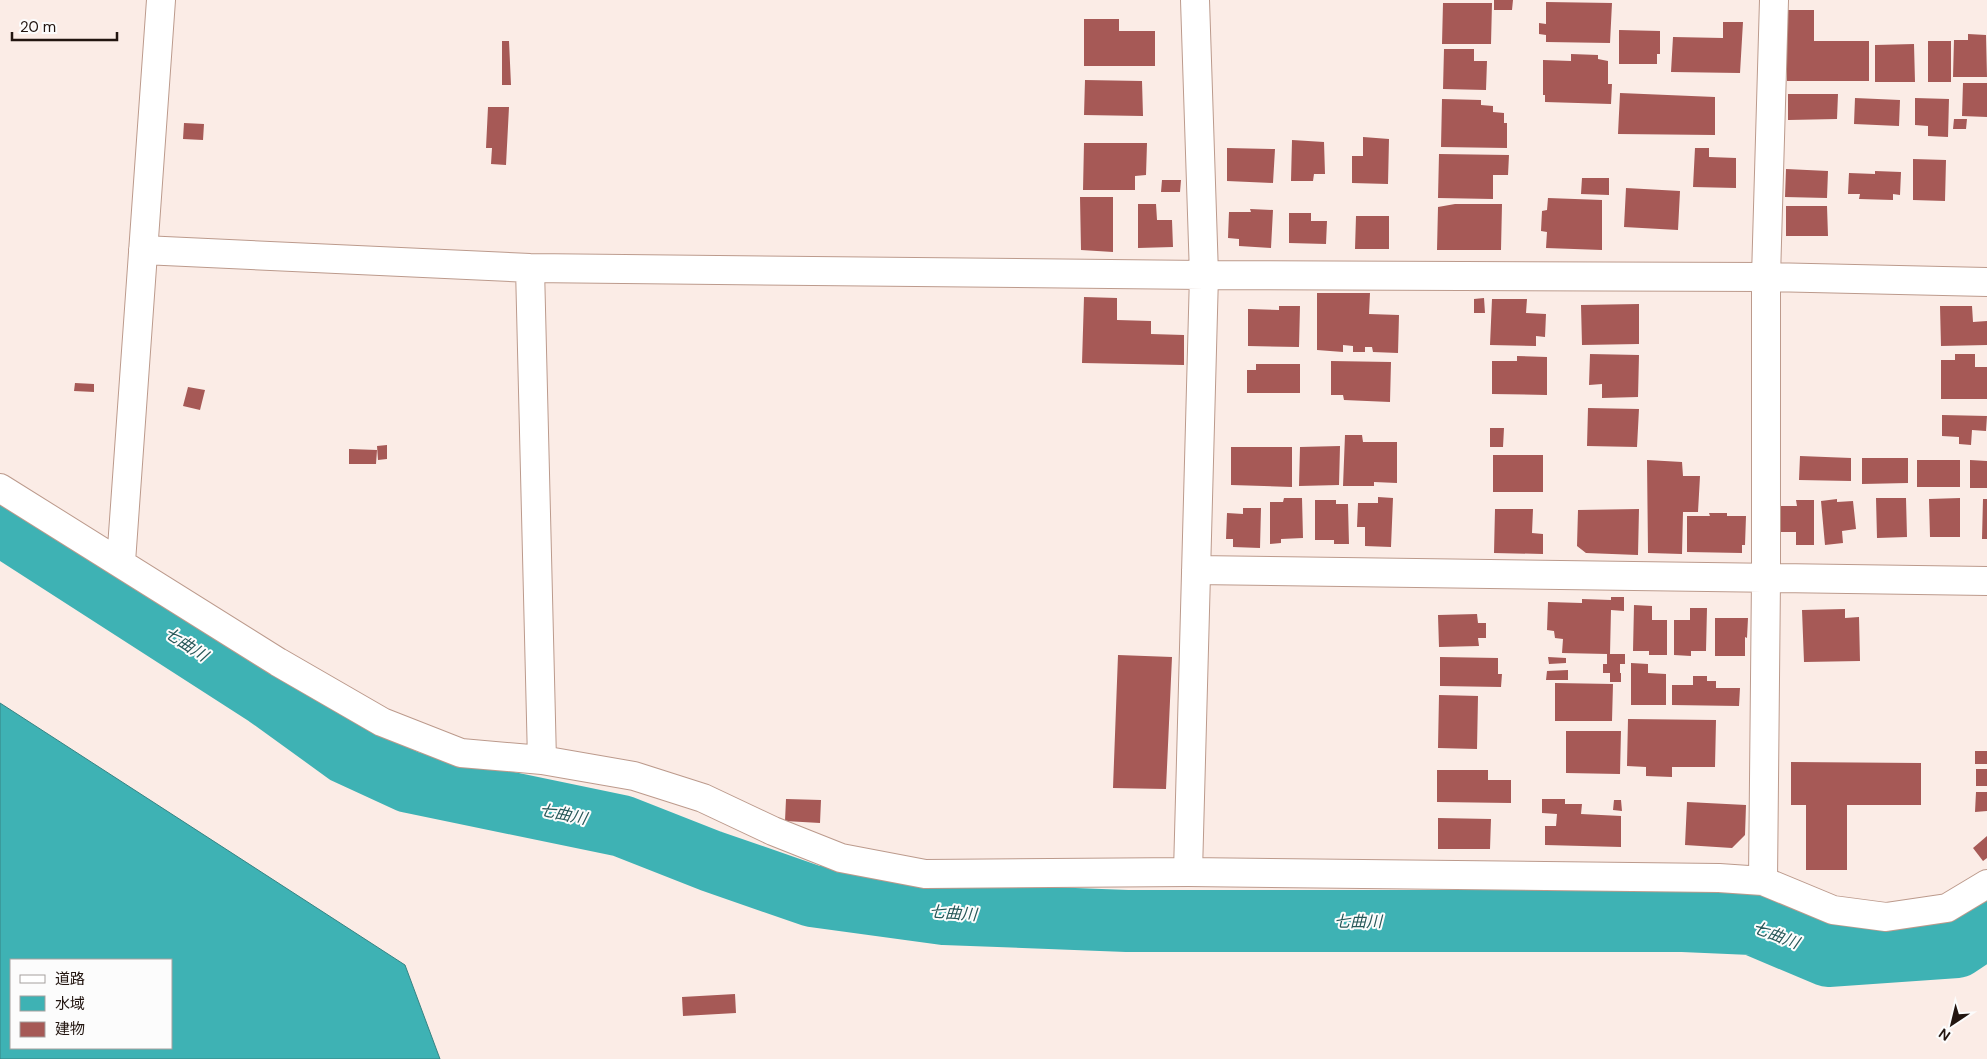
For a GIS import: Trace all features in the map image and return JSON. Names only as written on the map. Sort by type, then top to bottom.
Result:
[{"type":"street","points":[[120,562],[161,0]]},
{"type":"street","points":[[1188,872],[1204,275],[1195,0]]},
{"type":"street","points":[[1763,881],[1766,277],[1774,0]]},
{"type":"street","points":[[143,250],[530,268],[1204,275],[1766,277],[1987,282]]},
{"type":"street","points":[[530,268],[542,760]]},
{"type":"street","points":[[0,488],[278,662],[382,722],[461,753],[542,760],[634,776],[703,798],[773,831],[841,858],[925,874],[1188,872],[1720,878],[1763,881],[1833,910],[1886,917],[1946,908],[1987,884]]},
{"type":"street","points":[[1196,570],[1987,581]]},
{"type":"water","points":[[0,703],[405,965],[440,1059],[0,1059]]},
{"type":"building","points":[[1494,0],[1513,0],[1512,10],[1494,10]]},
{"type":"building","points":[[1546,2],[1612,3],[1610,43],[1546,42],[1546,35],[1539,34],[1539,23],[1546,24]]},
{"type":"building","points":[[1443,3],[1492,3],[1491,44],[1442,44]]},
{"type":"building","points":[[1787,10],[1814,10],[1814,41],[1869,41],[1869,81],[1787,81]]},
{"type":"building","points":[[1084,19],[1119,19],[1119,31],[1155,31],[1155,66],[1084,66]]},
{"type":"building","points":[[1723,22],[1743,22],[1740,73],[1671,72],[1673,37],[1723,38]]},
{"type":"building","points":[[1619,30],[1660,31],[1660,54],[1657,54],[1657,64],[1619,64]]},
{"type":"building","points":[[1968,34],[1986,35],[1987,77],[1953,77],[1954,40],[1968,40]]},
{"type":"building","points":[[502,41],[509,41],[511,85],[502,85]]},
{"type":"building","points":[[1928,41],[1951,41],[1951,82],[1928,82]]},
{"type":"building","points":[[1914,44],[1915,82],[1875,82],[1875,45]]},
{"type":"building","points":[[1444,49],[1474,49],[1474,61],[1487,61],[1486,90],[1443,89]]},
{"type":"building","points":[[1571,54],[1598,55],[1598,59],[1608,61],[1608,84],[1612,84],[1611,104],[1545,102],[1545,95],[1543,95],[1543,60],[1571,61]]},
{"type":"building","points":[[1085,80],[1142,81],[1143,116],[1084,115]]},
{"type":"building","points":[[1963,83],[1987,83],[1987,117],[1962,116]]},
{"type":"building","points":[[1620,93],[1715,97],[1715,135],[1618,134]]},
{"type":"building","points":[[1788,94],[1838,94],[1837,119],[1788,120]]},
{"type":"building","points":[[1855,98],[1900,100],[1899,126],[1854,124]]},
{"type":"building","points":[[1915,98],[1949,99],[1948,137],[1928,136],[1928,126],[1915,125]]},
{"type":"building","points":[[1442,99],[1481,100],[1481,105],[1493,106],[1493,112],[1504,113],[1504,123],[1507,123],[1507,148],[1441,147]]},
{"type":"building","points":[[488,107],[509,107],[506,165],[491,164],[492,148],[486,148]]},
{"type":"building","points":[[1954,119],[1967,119],[1966,129],[1953,129]]},
{"type":"building","points":[[184,123],[204,124],[203,140],[183,139]]},
{"type":"building","points":[[1363,137],[1389,139],[1388,184],[1352,183],[1352,156],[1363,156]]},
{"type":"building","points":[[1292,140],[1324,142],[1325,174],[1314,174],[1313,181],[1291,181]]},
{"type":"building","points":[[1084,143],[1147,143],[1146,175],[1135,176],[1135,190],[1083,190]]},
{"type":"building","points":[[1227,148],[1275,149],[1273,183],[1227,181]]},
{"type":"building","points":[[1695,148],[1709,148],[1709,157],[1736,158],[1736,188],[1693,187]]},
{"type":"building","points":[[1439,154],[1509,155],[1508,175],[1493,175],[1493,199],[1438,198]]},
{"type":"building","points":[[1913,159],[1946,160],[1945,201],[1913,200]]},
{"type":"building","points":[[1786,169],[1828,171],[1827,198],[1785,197]]},
{"type":"building","points":[[1875,171],[1901,172],[1900,195],[1893,194],[1893,200],[1859,199],[1860,194],[1848,194],[1849,173],[1875,174]]},
{"type":"building","points":[[1582,178],[1609,178],[1609,195],[1581,194]]},
{"type":"building","points":[[1162,180],[1181,180],[1180,192],[1161,192]]},
{"type":"building","points":[[1626,188],[1680,191],[1678,230],[1624,227]]},
{"type":"building","points":[[1080,197],[1113,197],[1113,252],[1081,250]]},
{"type":"building","points":[[1548,198],[1602,200],[1602,250],[1546,248],[1547,232],[1541,231],[1542,211],[1547,210]]},
{"type":"building","points":[[1138,204],[1156,204],[1157,220],[1172,220],[1173,247],[1138,248]]},
{"type":"building","points":[[1455,204],[1502,204],[1501,250],[1437,250],[1438,207]]},
{"type":"building","points":[[1786,206],[1827,206],[1828,236],[1786,236]]},
{"type":"building","points":[[1250,209],[1273,210],[1271,248],[1239,246],[1239,239],[1228,238],[1229,212],[1251,212]]},
{"type":"building","points":[[1289,213],[1311,213],[1311,221],[1327,221],[1326,244],[1289,243]]},
{"type":"building","points":[[1356,216],[1389,216],[1389,249],[1355,249]]},
{"type":"building","points":[[1317,293],[1370,293],[1369,314],[1399,315],[1398,353],[1373,352],[1372,347],[1365,347],[1365,352],[1353,352],[1353,346],[1343,345],[1343,352],[1317,350]]},
{"type":"building","points":[[1084,297],[1117,298],[1117,320],[1151,321],[1151,334],[1184,335],[1184,365],[1082,363]]},
{"type":"building","points":[[1484,298],[1485,313],[1474,313],[1474,299]]},
{"type":"building","points":[[1492,299],[1527,299],[1526,313],[1546,314],[1545,337],[1536,336],[1536,346],[1490,345]]},
{"type":"building","points":[[1639,304],[1639,344],[1582,345],[1581,305]]},
{"type":"building","points":[[1279,306],[1300,306],[1299,347],[1248,346],[1248,309],[1279,310]]},
{"type":"building","points":[[1940,306],[1972,306],[1973,322],[1987,321],[1987,345],[1941,346]]},
{"type":"building","points":[[1590,354],[1639,355],[1638,397],[1602,398],[1602,384],[1589,385]]},
{"type":"building","points":[[1955,354],[1975,354],[1975,367],[1987,367],[1987,399],[1941,399],[1941,360],[1955,360]]},
{"type":"building","points":[[1517,356],[1547,357],[1547,395],[1492,394],[1492,361],[1517,361]]},
{"type":"building","points":[[1331,361],[1391,362],[1390,402],[1344,400],[1343,395],[1331,395]]},
{"type":"building","points":[[1256,364],[1300,364],[1300,393],[1247,393],[1247,370],[1256,370]]},
{"type":"building","points":[[75,383],[94,384],[94,392],[74,391]]},
{"type":"building","points":[[188,387],[205,390],[200,410],[183,406]]},
{"type":"building","points":[[1588,408],[1639,409],[1637,447],[1587,446]]},
{"type":"building","points":[[1942,415],[1987,416],[1986,431],[1972,430],[1971,445],[1959,444],[1959,437],[1942,436]]},
{"type":"building","points":[[1490,428],[1504,428],[1503,447],[1490,447]]},
{"type":"building","points":[[1345,435],[1362,435],[1363,442],[1397,442],[1397,483],[1374,482],[1374,486],[1343,486]]},
{"type":"building","points":[[387,445],[387,459],[378,460],[377,446]]},
{"type":"building","points":[[1340,446],[1339,485],[1299,486],[1300,447]]},
{"type":"building","points":[[1231,447],[1292,447],[1292,487],[1231,485]]},
{"type":"building","points":[[349,449],[377,450],[376,464],[349,464]]},
{"type":"building","points":[[1493,455],[1543,455],[1543,492],[1493,492]]},
{"type":"building","points":[[1800,456],[1851,458],[1851,481],[1799,480]]},
{"type":"building","points":[[1862,458],[1908,458],[1908,483],[1862,484]]},
{"type":"building","points":[[1647,460],[1682,462],[1683,476],[1700,476],[1698,512],[1683,512],[1682,554],[1648,553]]},
{"type":"building","points":[[1917,460],[1960,460],[1960,487],[1917,487]]},
{"type":"building","points":[[1970,460],[1987,461],[1987,488],[1970,488]]},
{"type":"building","points":[[1378,497],[1393,498],[1391,547],[1365,546],[1365,527],[1357,527],[1358,503],[1378,503]]},
{"type":"building","points":[[1284,498],[1302,498],[1303,538],[1281,539],[1281,543],[1270,544],[1270,502],[1283,502]]},
{"type":"building","points":[[1876,498],[1906,498],[1907,537],[1877,538]]},
{"type":"building","points":[[1960,498],[1960,537],[1930,537],[1929,499]]},
{"type":"building","points":[[1837,499],[1837,502],[1853,501],[1856,529],[1842,531],[1843,543],[1825,545],[1821,501]]},
{"type":"building","points":[[1983,499],[1987,499],[1987,539],[1982,539]]},
{"type":"building","points":[[1315,500],[1336,500],[1336,504],[1348,504],[1349,544],[1334,544],[1334,540],[1315,540]]},
{"type":"building","points":[[1796,500],[1814,500],[1814,545],[1796,545],[1796,532],[1781,532],[1781,506],[1797,506]]},
{"type":"building","points":[[1243,508],[1261,508],[1260,548],[1233,547],[1233,539],[1226,539],[1227,513],[1243,514]]},
{"type":"building","points":[[1495,509],[1533,509],[1532,533],[1543,534],[1543,554],[1494,553]]},
{"type":"building","points":[[1639,509],[1638,555],[1586,553],[1577,546],[1578,510]]},
{"type":"building","points":[[1709,513],[1727,513],[1727,516],[1746,516],[1745,545],[1742,545],[1742,553],[1687,552],[1687,516],[1710,516]]},
{"type":"building","points":[[1611,597],[1624,597],[1624,611],[1611,610],[1610,654],[1625,654],[1625,664],[1620,664],[1621,682],[1610,682],[1610,673],[1603,673],[1603,664],[1607,664],[1607,654],[1562,653],[1563,639],[1555,638],[1554,631],[1547,630],[1548,602],[1582,603],[1582,599],[1611,600]]},
{"type":"building","points":[[1634,605],[1652,606],[1652,620],[1667,620],[1667,655],[1649,655],[1649,651],[1633,651]]},
{"type":"building","points":[[1690,608],[1707,608],[1706,651],[1691,651],[1691,656],[1674,655],[1674,620],[1690,620]]},
{"type":"building","points":[[1845,609],[1845,618],[1859,617],[1860,661],[1804,662],[1802,610]]},
{"type":"building","points":[[1477,614],[1478,623],[1486,623],[1486,638],[1478,638],[1479,646],[1439,647],[1438,615]]},
{"type":"building","points":[[1715,618],[1748,618],[1745,656],[1715,656]]},
{"type":"building","points":[[1118,655],[1172,657],[1166,789],[1113,788]]},
{"type":"building","points":[[1440,657],[1498,658],[1498,674],[1502,674],[1501,687],[1440,686]]},
{"type":"building","points":[[1548,657],[1566,658],[1566,663],[1549,664]]},
{"type":"building","points":[[1631,663],[1648,664],[1648,673],[1666,674],[1666,705],[1631,705]]},
{"type":"building","points":[[1568,670],[1568,680],[1546,680],[1547,671]]},
{"type":"building","points":[[1693,676],[1707,676],[1707,681],[1716,681],[1716,688],[1740,688],[1739,706],[1672,705],[1672,685],[1693,685]]},
{"type":"building","points":[[1555,683],[1613,684],[1612,721],[1555,721]]},
{"type":"building","points":[[1439,695],[1478,696],[1477,749],[1438,748]]},
{"type":"building","points":[[1628,719],[1716,720],[1715,767],[1672,767],[1672,777],[1646,776],[1646,767],[1627,766]]},
{"type":"building","points":[[1566,731],[1621,731],[1620,774],[1566,773]]},
{"type":"building","points":[[1975,751],[1987,751],[1987,764],[1975,764]]},
{"type":"building","points":[[1791,762],[1921,763],[1921,805],[1847,805],[1847,870],[1806,870],[1806,805],[1791,805]]},
{"type":"building","points":[[1976,769],[1987,769],[1987,786],[1976,786]]},
{"type":"building","points":[[1437,770],[1488,770],[1488,780],[1511,780],[1511,803],[1437,802]]},
{"type":"building","points":[[1976,792],[1987,792],[1987,811],[1975,812]]},
{"type":"building","points":[[786,799],[821,800],[820,823],[785,821]]},
{"type":"building","points":[[1542,799],[1565,799],[1565,804],[1582,804],[1581,814],[1621,816],[1621,847],[1545,845],[1545,826],[1556,826],[1557,814],[1542,813]]},
{"type":"building","points":[[1614,800],[1621,800],[1622,811],[1613,810]]},
{"type":"building","points":[[1687,802],[1746,805],[1745,835],[1732,848],[1685,845]]},
{"type":"building","points":[[1438,818],[1491,819],[1490,849],[1438,849]]},
{"type":"building","points":[[1987,836],[1987,858],[1983,861],[1973,848]]},
{"type":"building","points":[[735,994],[736,1013],[683,1016],[682,997]]},
{"type":"waterway","name":"七曲川","points":[[0,524],[267,696],[346,753],[409,782],[622,826],[711,861],[812,896],[944,914],[1127,921],[1683,921],[1752,924],[1828,956],[1957,947],[1987,927]]}]
